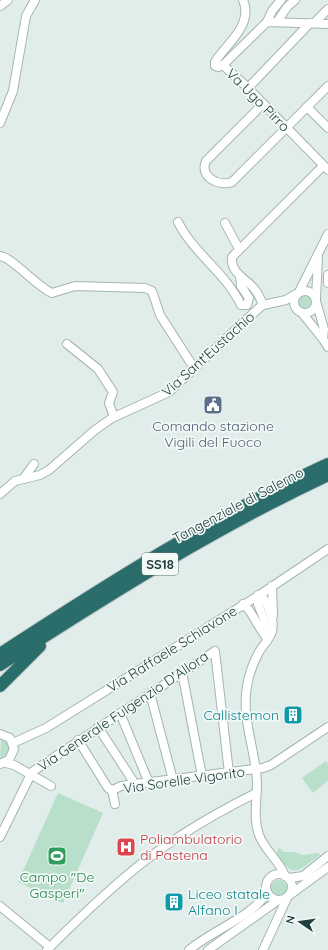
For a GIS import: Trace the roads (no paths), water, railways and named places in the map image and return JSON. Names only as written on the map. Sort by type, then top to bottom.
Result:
[{"type":"highway","name":"Tangenziale di Salerno","points":[[0,654],[178,542],[241,507],[328,464]]},
{"type":"highway","name":"Tangenziale di Salerno","points":[[0,665],[216,531],[328,475]]},
{"type":"highway","points":[[0,686],[38,648],[80,614]]},
{"type":"street","points":[[0,6],[8,0]]},
{"type":"street","points":[[0,123],[15,84],[26,16],[35,0]]},
{"type":"street","points":[[223,65],[218,67],[215,66],[215,62],[236,38],[241,27],[245,5],[243,0]]},
{"type":"street","name":"Va Ugo Pirro","points":[[281,0],[272,11],[267,22],[223,65],[248,88],[325,168]]},
{"type":"street","points":[[277,22],[287,7],[295,0]]},
{"type":"street","points":[[248,88],[328,8]]},
{"type":"street","points":[[267,22],[328,24]]},
{"type":"street","points":[[263,104],[206,161],[204,166],[205,172],[210,178],[221,184],[232,182],[328,86]]},
{"type":"street","points":[[307,107],[328,128]]},
{"type":"street","points":[[178,222],[188,238],[234,290],[242,305],[247,305],[249,298],[241,286],[240,277],[231,262],[232,256],[325,168]]},
{"type":"street","points":[[225,223],[239,249]]},
{"type":"street","points":[[326,337],[293,304],[328,234]]},
{"type":"street","points":[[299,311],[312,311],[316,300],[319,253]]},
{"type":"street","points":[[0,256],[8,260],[37,284],[52,293],[75,286],[145,288],[152,291],[160,315],[194,368]]},
{"type":"street","points":[[328,275],[328,284]]},
{"type":"street","points":[[240,277],[249,282],[257,291],[263,305]]},
{"type":"street","points":[[298,293],[305,290],[310,292],[316,300],[325,323],[328,347]]},
{"type":"street","name":"Via Sant'Eustachio","points":[[0,494],[10,484],[23,478],[40,475],[49,470],[99,427],[114,417],[159,398],[169,392],[263,305],[286,300],[298,293]]},
{"type":"street","name":"Via Sant'Eustachio","points":[[275,303],[299,311]]},
{"type":"street","points":[[67,344],[102,373],[113,392],[109,403],[114,417]]},
{"type":"street","points":[[23,478],[34,464]]},
{"type":"street","name":"Via Raffaele Schiavone","points":[[13,743],[46,728],[259,595],[328,549]]},
{"type":"street","points":[[272,586],[272,627],[267,641],[251,670],[245,701],[246,717],[255,770],[256,824],[273,865],[272,876],[267,884],[267,892],[271,898],[277,901]]},
{"type":"street","points":[[259,595],[271,618],[272,627]]},
{"type":"street","points":[[259,595],[258,604],[264,619],[267,641]]},
{"type":"street","points":[[243,604],[249,610],[267,641]]},
{"type":"street","name":"Via Generale Fulgenzio D'Allora","points":[[0,837],[32,772],[214,651],[229,773]]},
{"type":"street","points":[[182,672],[202,776]]},
{"type":"street","points":[[150,693],[173,780]]},
{"type":"street","points":[[120,713],[149,783]]},
{"type":"street","points":[[98,727],[135,784]]},
{"type":"street","name":"Via Sorelle Vigorito","points":[[112,790],[122,786],[135,784],[255,770],[271,765],[328,727]]},
{"type":"street","points":[[2,734],[13,743],[14,754],[3,764]]},
{"type":"street","points":[[78,740],[112,790],[115,804]]},
{"type":"street","points":[[3,764],[14,765],[51,786]]},
{"type":"street","points":[[0,906],[48,948],[126,876],[144,862],[209,817],[256,793]]},
{"type":"street","points":[[263,950],[289,896],[292,886],[283,870],[269,854]]},
{"type":"street","points":[[272,876],[278,874],[287,877],[303,876],[328,856]]},
{"type":"street","points":[[208,950],[277,901],[289,896],[328,867]]},
{"type":"street","points":[[189,950],[206,937],[258,905],[267,892]]},
{"type":"place","name":"Comando stazione Vigili del Fuoco","points":[[213,405]]},
{"type":"place","name":"Callistemon","points":[[293,715]]},
{"type":"place","name":"Poliambulatorio di Pastena","points":[[126,847]]},
{"type":"place","name":"Campo \"De Gasperi\"","points":[[57,856]]},
{"type":"place","name":"Liceo statale Alfano I","points":[[174,902]]}]
